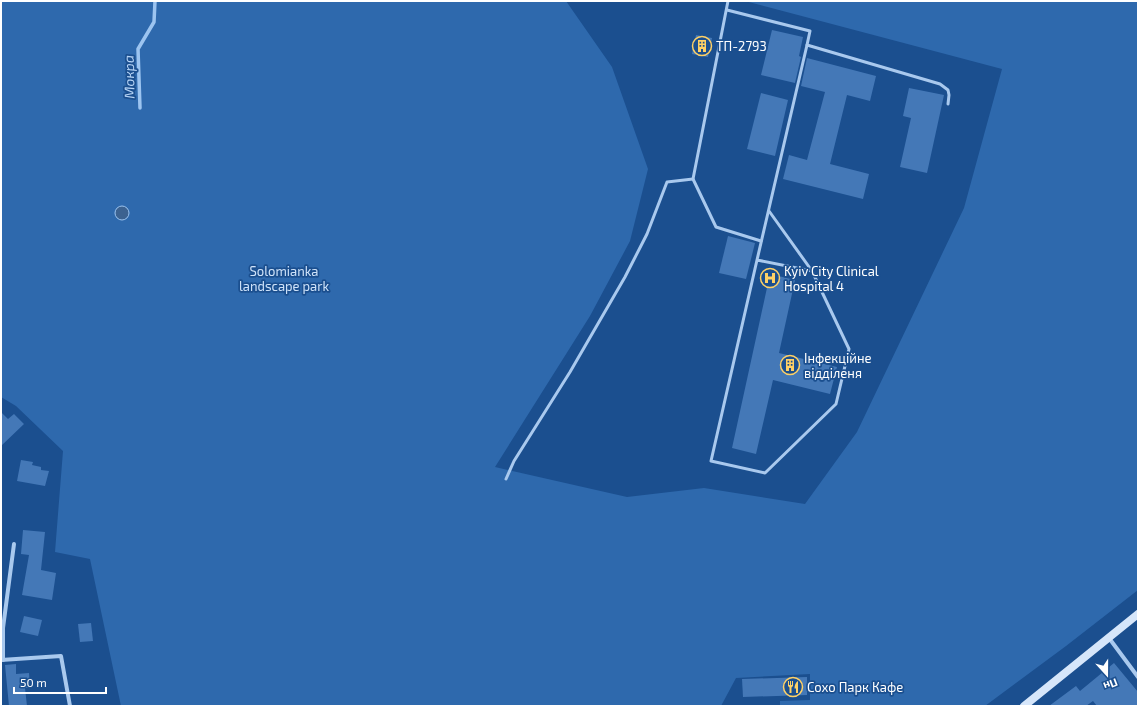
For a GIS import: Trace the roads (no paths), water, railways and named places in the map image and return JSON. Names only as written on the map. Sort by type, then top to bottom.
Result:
[{"type":"street","points":[[14,544],[3,628],[2,660],[61,656],[70,706]]},
{"type":"street","points":[[1024,706],[1138,614]]},
{"type":"street","points":[[1109,638],[1138,677]]},
{"type":"lane","points":[[722,1],[728,2],[727,10],[693,180],[716,227],[762,241]]},
{"type":"lane","points":[[727,10],[810,31],[711,461],[766,473],[836,404],[849,349],[812,271],[769,210]]},
{"type":"lane","points":[[807,45],[940,84],[948,90],[948,104]]},
{"type":"lane","points":[[506,479],[514,461],[570,372],[625,277],[647,234],[667,182],[693,180]]},
{"type":"lane","points":[[757,260],[812,271]]},
{"type":"waterway","name":"Мокра","points":[[140,108],[138,49],[154,22],[155,1]]},
{"type":"place","name":"ТП-2793","points":[[702,46]]},
{"type":"place","name":"Kyiv City Clinical Hospital 4","points":[[770,278]]},
{"type":"place","name":"Інфекційне відділеня","points":[[790,365]]},
{"type":"place","name":"Сохо Парк Кафе","points":[[793,687]]},
{"type":"park label","name":"Solomianka landscape park","points":[[284,278]]}]
